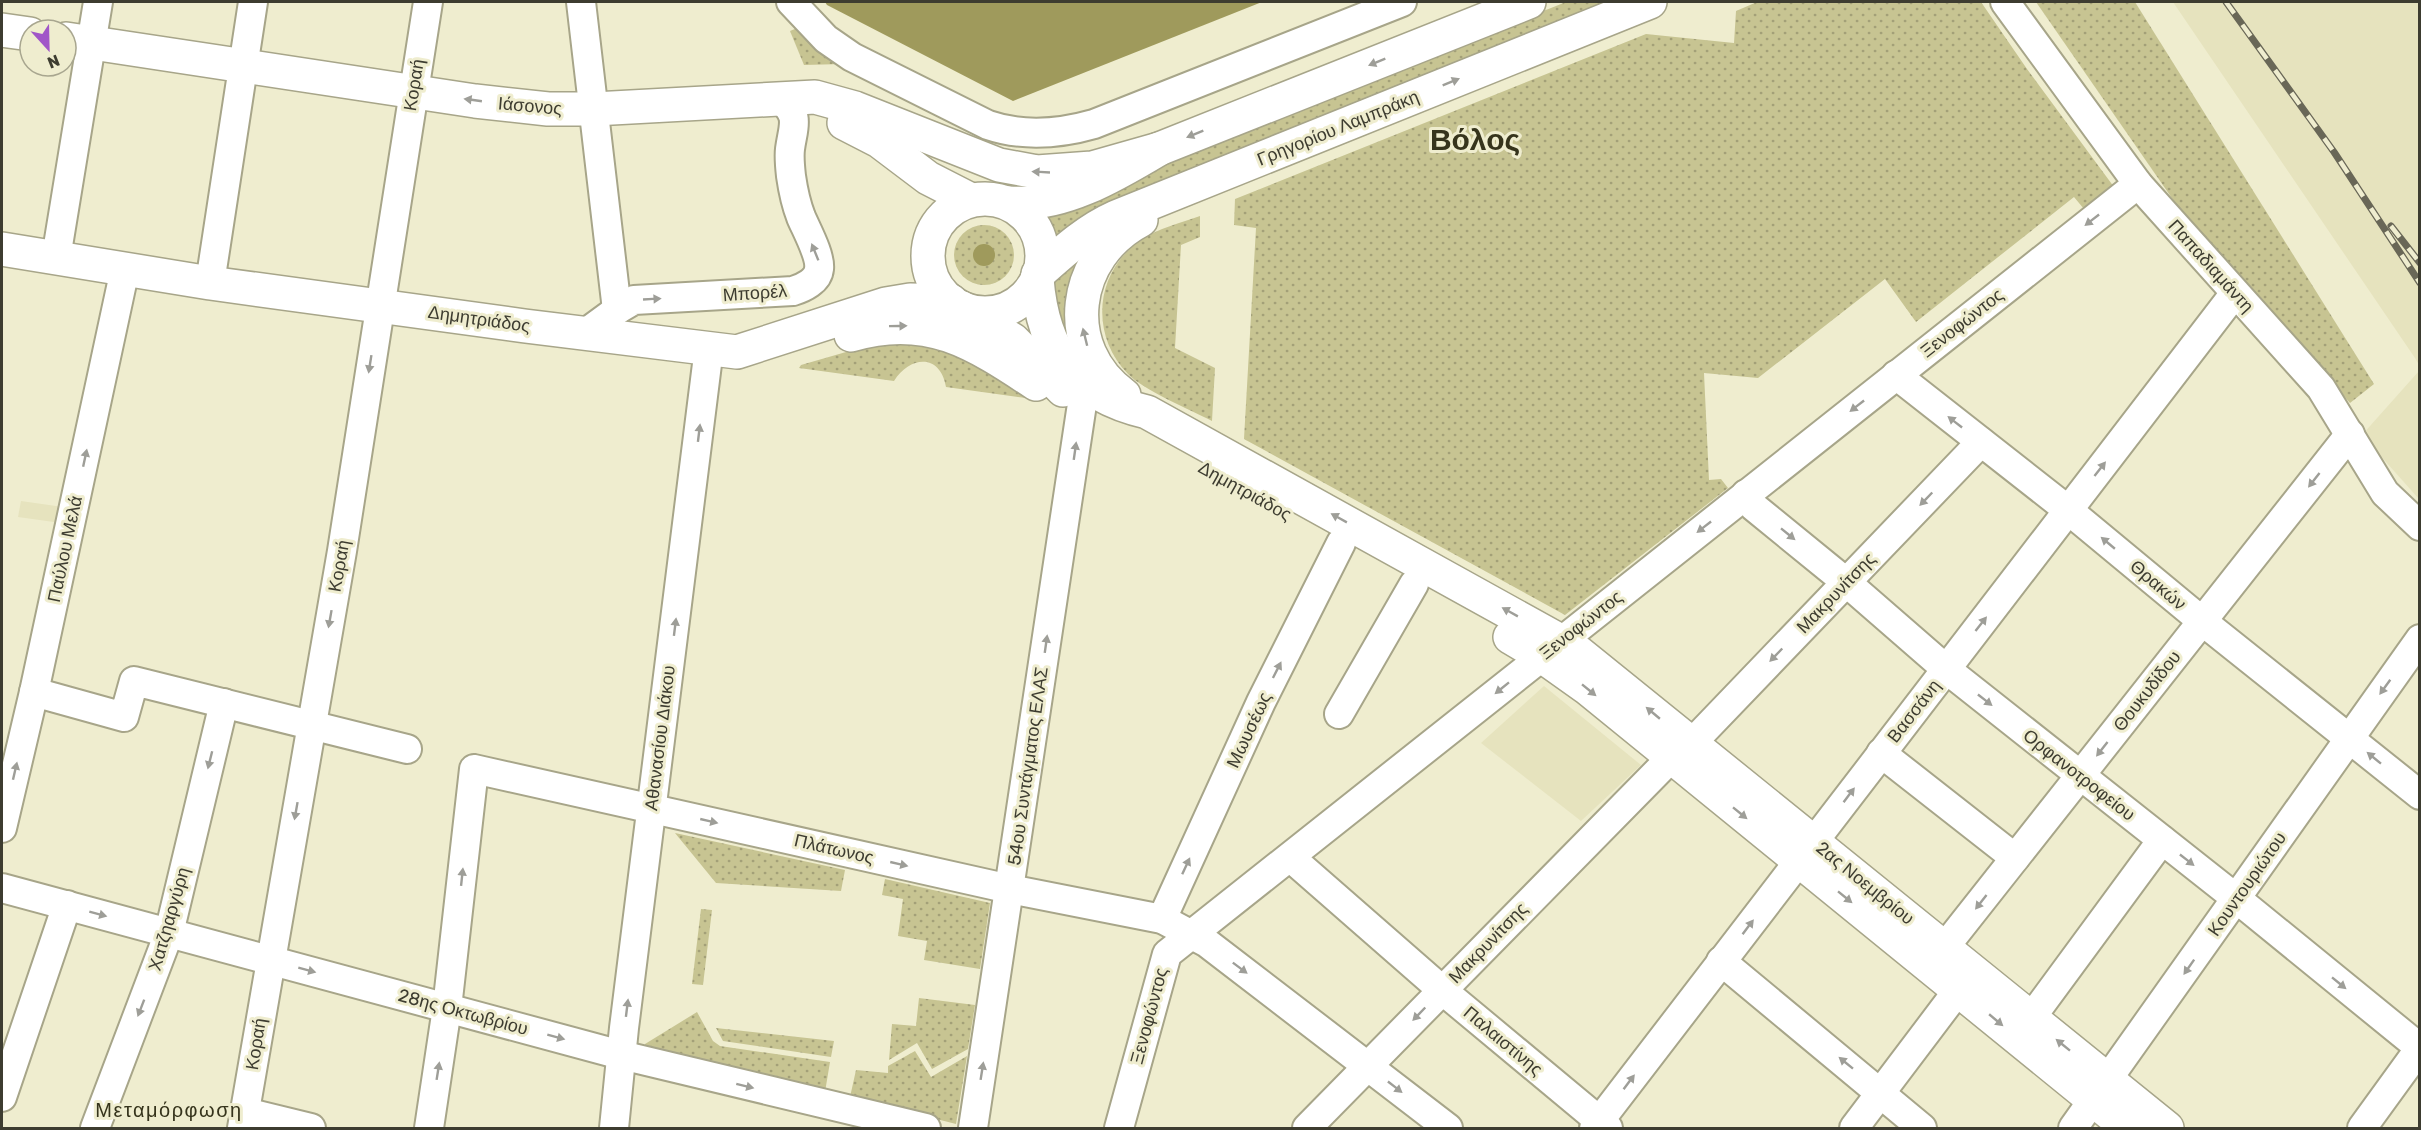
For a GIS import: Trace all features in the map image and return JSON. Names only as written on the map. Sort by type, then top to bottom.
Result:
[{"type":"main road","points":[[780,99],[815,97],[839,102],[999,165],[1024,171],[1048,172],[1092,168],[1159,148],[1528,2]]},
{"type":"main road","name":"Γρηγορίου Λαμπράκη","points":[[1037,277],[1078,239],[1099,225],[1650,2]]},
{"type":"main road","points":[[2,30],[18,32]]},
{"type":"main road","name":"Ιάσονος","points":[[79,41],[413,92],[548,108],[594,109],[780,99],[861,130],[928,178],[971,200]]},
{"type":"main road","points":[[1008,203],[1023,213],[1038,235],[1042,255],[1037,277],[1026,295],[1005,309],[986,312],[956,304],[940,291],[930,273],[928,259],[929,244],[934,231],[941,219],[952,209],[971,200],[993,199],[1008,203],[1042,202],[1065,195],[1115,173],[1159,148]]},
{"type":"main road","points":[[1147,412],[1112,386],[1090,355],[1084,339],[1081,319],[1084,287],[1093,267],[1111,242],[1134,224],[1171,205],[1202,184]]},
{"type":"main road","name":"Δημητριάδος","points":[[2,249],[210,283],[723,350],[886,304],[910,300],[956,304],[1013,340],[1057,385],[1079,402],[1414,584],[1552,648]]},
{"type":"main road","name":"Δημητριάδος","points":[[1037,277],[1039,301],[1046,330],[1064,364],[1083,382],[1109,398],[1147,412],[1552,648]]},
{"type":"main road","points":[[723,350],[793,351],[876,328],[917,327],[979,348],[1054,395],[1079,402]]},
{"type":"main road","name":"2ας Νοεμβρίου","points":[[1552,648],[1587,688],[1681,751],[1806,851],[1959,989],[2101,1091],[2167,1128]]},
{"type":"main road","name":"2ας Νοεμβρίου","points":[[1806,851],[1944,948],[2031,1018],[2101,1091],[2128,1128]]},
{"type":"street","points":[[57,258],[79,41],[98,2]]},
{"type":"street","points":[[210,283],[253,2]]},
{"type":"street","name":"Κοραή","points":[[243,1120],[342,551],[428,2]]},
{"type":"street","points":[[581,2],[617,310]]},
{"type":"street","points":[[791,2],[826,39],[852,57],[988,125],[1011,132],[1024,133],[1061,131],[1094,124],[1402,2]]},
{"type":"street","name":"Παπαδιαμάντη","points":[[2005,2],[2138,184],[2322,388],[2385,493],[2420,526]]},
{"type":"street","name":"Μπορέλ","points":[[582,333],[587,332],[617,310],[639,299],[793,291],[803,288],[815,278],[819,271],[819,262],[800,213],[792,177],[790,151],[794,133],[794,118],[789,106],[780,99]]},
{"type":"street","name":"Ξενοφώντος","points":[[1119,1128],[1167,954],[1291,858],[1552,648],[2138,184]]},
{"type":"street","name":"Παύλου Μελά","points":[[2,828],[34,692],[125,269]]},
{"type":"street","name":"Βασσάνη","points":[[1600,1126],[1721,961],[2235,293]]},
{"type":"street","name":"Αθανασίου Διάκου","points":[[614,1128],[651,808],[723,350]]},
{"type":"street","name":"Θρακών","points":[[1896,375],[2068,510],[2202,621],[2420,795]]},
{"type":"street","name":"54ου Συντάγματος ΕΛΑΣ","points":[[973,1128],[1010,889],[1079,402]]},
{"type":"street","name":"Θουκυδίδου","points":[[1944,948],[2350,434]]},
{"type":"street","name":"Μακρυνίτσης","points":[[1307,1128],[1681,751],[1981,442]]},
{"type":"street","name":"Ορφανοτροφείου","points":[[1746,494],[1754,507],[1846,582],[1946,669],[2237,899],[2420,1048]]},
{"type":"street","name":"Μωυσέως","points":[[1162,919],[1261,702],[1341,543]]},
{"type":"street","points":[[1339,714],[1414,584]]},
{"type":"street","name":"Κουντουριώτου","points":[[2073,1128],[2420,639]]},
{"type":"street","points":[[34,692],[123,717],[134,681],[407,749]]},
{"type":"street","name":"Χατζηαργύρη","points":[[95,1128],[169,933],[224,703]]},
{"type":"street","points":[[1881,753],[2015,858]]},
{"type":"street","name":"Πλάτωνος","points":[[447,1008],[474,768],[1010,889],[1162,919],[1207,943],[1448,1128]]},
{"type":"street","points":[[2031,1018],[2162,840]]},
{"type":"street","name":"Παλαιστίνης","points":[[1291,858],[1600,1126]]},
{"type":"street","name":"28ης Οκτωβρίου","points":[[2,888],[621,1055],[838,1119],[926,1128]]},
{"type":"street","points":[[2,1097],[66,905]]},
{"type":"street","points":[[1721,961],[1922,1128]]},
{"type":"street","points":[[1854,1128],[1959,989]]},
{"type":"street","points":[[429,1128],[447,1008]]},
{"type":"street","points":[[2362,1128],[2420,1048]]},
{"type":"street","points":[[243,1120],[311,1128]]},
{"type":"shaded area","points":[[825,2],[1262,2],[1013,101]]},
{"type":"shaded area","points":[[1566,2],[1606,2],[1113,201],[1057,239],[1044,210]]},
{"type":"shaded area","points":[[1757,2],[1981,2],[2114,187],[2084,209],[2074,197],[1916,322],[1885,279],[1758,378],[1704,373],[1709,480],[1721,479],[1728,488],[1565,615],[1244,439],[1256,228],[1234,225],[1235,199],[1646,34],[1734,43],[1736,11]]},
{"type":"shaded area","points":[[2036,2],[2135,2],[2374,384],[2350,403],[2176,204]]},
{"type":"shaded area","points":[[2173,2],[2419,2],[2419,365],[2415,358]]},
{"type":"shaded area","points":[[802,26],[843,64],[804,65],[790,31]]},
{"type":"shaded area","points":[[1200,216],[1200,237],[1181,245],[1175,348],[1215,368],[1212,421],[1156,393],[1128,374],[1115,358],[1107,341],[1103,322],[1106,285],[1114,268],[1126,253],[1155,232]]},
{"type":"shaded area","points":[[978,225],[990,225],[1001,230],[1009,238],[1014,255],[1012,267],[1001,280],[990,285],[978,285],[967,280],[959,272],[954,261],[954,249],[959,238],[967,230]]},
{"type":"shaded area","points":[[984,244],[992,247],[995,255],[992,263],[984,266],[976,263],[973,255],[976,247]]},
{"type":"shaded area","points":[[1088,250],[1088,369],[1061,340],[1054,285],[1062,272]]},
{"type":"shaded area","points":[[898,337],[953,351],[1027,396],[1026,398],[946,387],[938,368],[924,362],[908,367],[894,381],[799,368],[801,365]]},
{"type":"shaded area","points":[[2419,371],[2419,499],[2362,435]]},
{"type":"shaded area","points":[[21,501],[63,507],[61,523],[18,517]]},
{"type":"shaded area","points":[[1544,686],[1641,765],[1581,821],[1481,743]]},
{"type":"shaded area","points":[[675,833],[845,870],[841,891],[716,883]]},
{"type":"shaded area","points":[[885,879],[990,903],[980,969],[924,960],[927,941],[898,936],[903,899],[882,895]]},
{"type":"shaded area","points":[[701,909],[712,910],[703,985],[692,984]]},
{"type":"shaded area","points":[[919,998],[975,1005],[968,1049],[932,1069],[917,1043],[889,1060],[892,1024],[916,1026]]},
{"type":"shaded area","points":[[697,1012],[713,1041],[720,1046],[830,1062],[825,1092],[645,1047],[645,1044]]},
{"type":"shaded area","points":[[716,1028],[834,1041],[831,1057],[723,1041]]},
{"type":"shaded area","points":[[915,1051],[931,1077],[967,1056],[956,1124],[850,1097],[856,1070],[888,1073],[888,1066]]},
{"type":"railway","points":[[2226,2],[2334,152],[2420,283]]},
{"type":"railway","points":[[2391,226],[2420,263]]},
{"type":"district","name":"Βόλος","points":[[1475,140]]},
{"type":"district","name":"Μεταμόρφωση","points":[[169,1110]]}]
